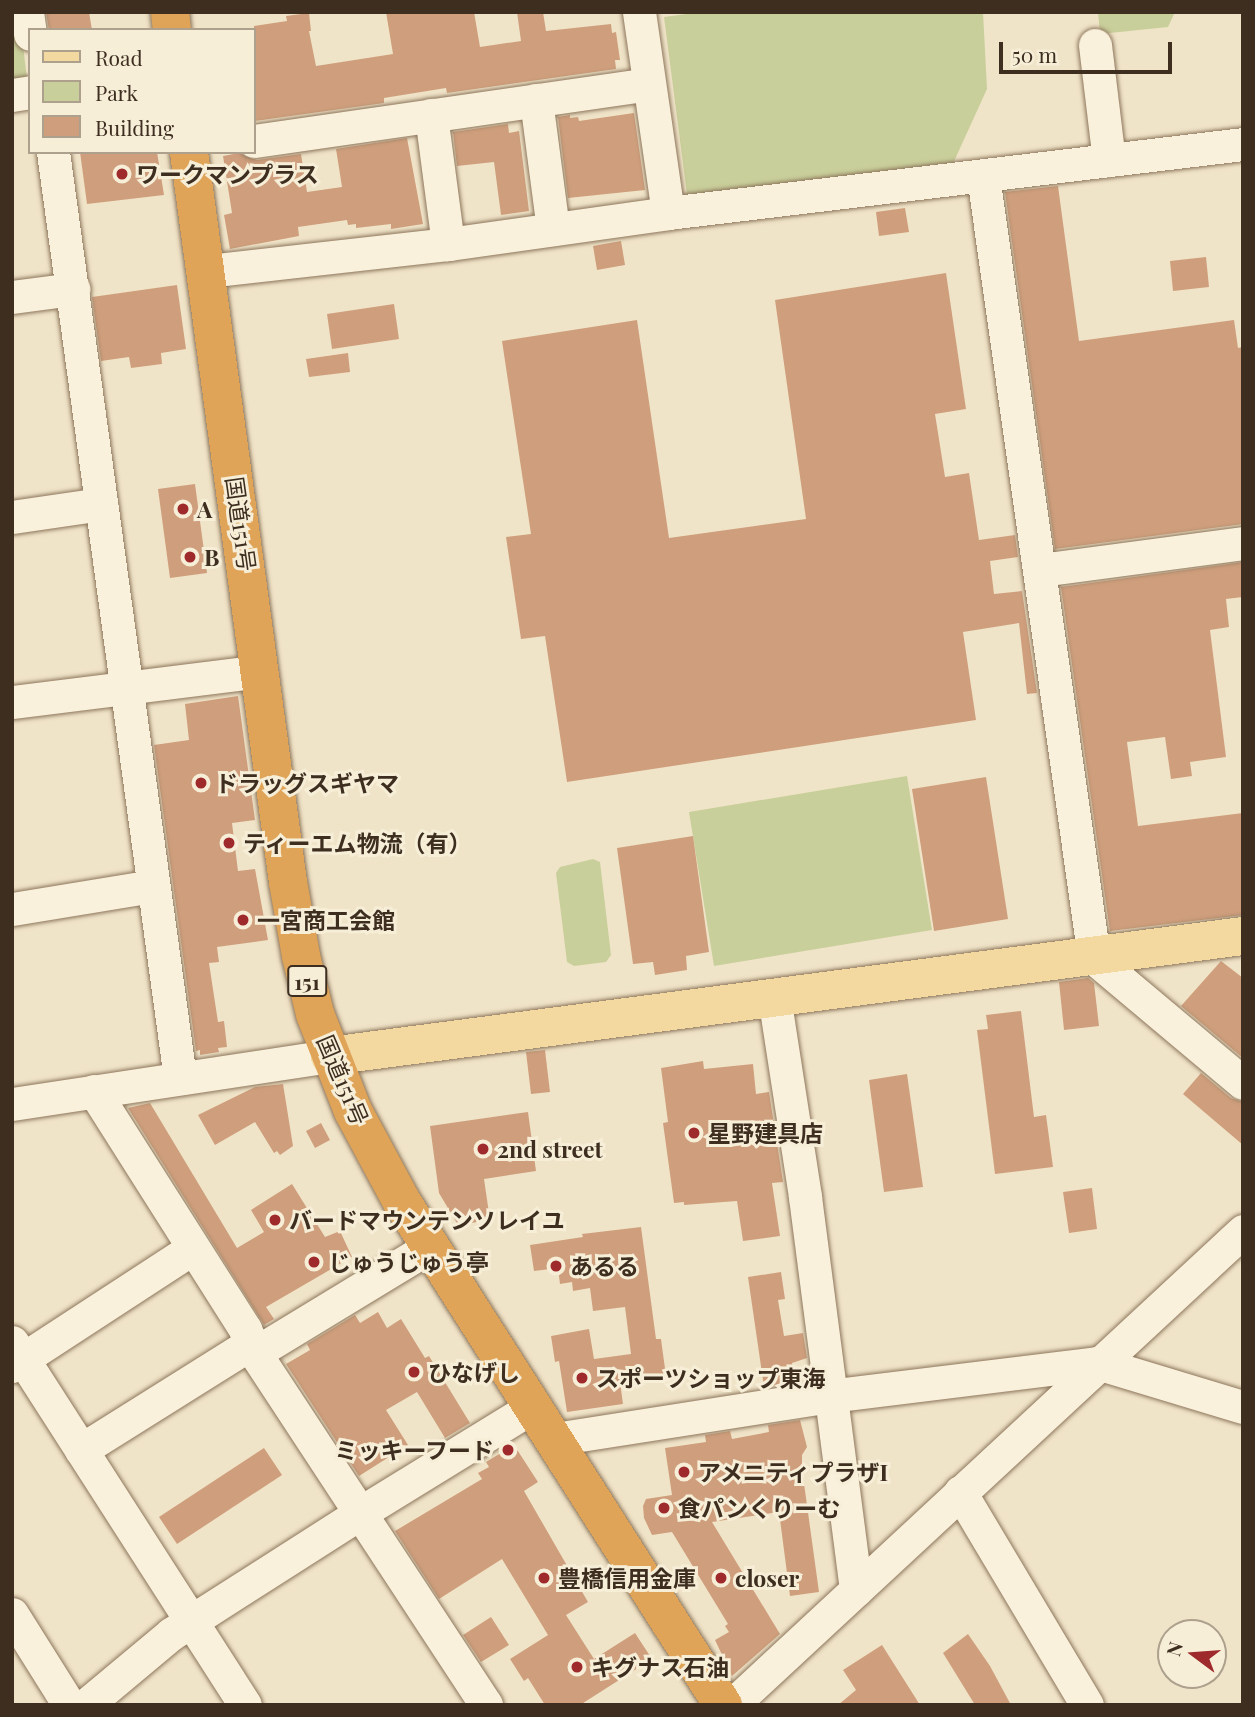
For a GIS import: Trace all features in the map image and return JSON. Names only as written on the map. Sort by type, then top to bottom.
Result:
[{"type":"highway","name":"国道151号","points":[[189,154],[301,956],[330,1056],[353,1111],[402,1202],[723,1705]]},
{"type":"main road","points":[[330,1056],[774,996],[1094,958],[1243,936]]},
{"type":"street","points":[[639,12],[668,213]]},
{"type":"street","points":[[1095,45],[1109,160]]},
{"type":"street","points":[[256,141],[648,84]]},
{"type":"street","points":[[536,100],[554,229]]},
{"type":"street","points":[[431,115],[449,244]]},
{"type":"street","points":[[207,271],[449,244],[668,213],[1243,144]]},
{"type":"street","points":[[53,154],[180,1078]]},
{"type":"street","points":[[983,176],[1094,958],[1243,1083]]},
{"type":"street","points":[[12,297],[73,289]]},
{"type":"street","points":[[12,517],[101,504]]},
{"type":"street","points":[[1041,570],[1243,543]]},
{"type":"street","points":[[12,702],[260,671]]},
{"type":"street","points":[[12,909],[153,886]]},
{"type":"street","points":[[774,996],[805,1197],[856,1590]]},
{"type":"street","points":[[12,1104],[330,1056]]},
{"type":"street","points":[[93,1091],[245,1328],[252,1349],[486,1705]]},
{"type":"street","points":[[732,1705],[1097,1363],[1243,1231]]},
{"type":"street","points":[[81,1450],[431,1246]]},
{"type":"street","points":[[193,1248],[16,1355],[81,1450],[245,1705]]},
{"type":"street","points":[[555,1439],[829,1396],[1097,1363],[1243,1407]]},
{"type":"street","points":[[86,1705],[171,1634],[359,1513],[534,1406]]},
{"type":"street","points":[[960,1492],[1087,1705]]},
{"type":"street","points":[[12,1614],[69,1705]]},
{"type":"green space","points":[[12,12],[19,12],[28,87],[12,89]]},
{"type":"green space","points":[[701,12],[983,12],[987,89],[951,168],[688,202],[664,17]]},
{"type":"green space","points":[[1098,12],[1175,12],[1168,27],[1100,34]]},
{"type":"green space","points":[[907,776],[932,930],[714,966],[689,812]]},
{"type":"green space","points":[[593,859],[600,862],[611,955],[606,962],[574,966],[567,962],[556,873],[560,867]]},
{"type":"building","points":[[46,12],[89,12],[92,28],[49,28]]},
{"type":"building","points":[[386,12],[474,12],[480,47],[521,41],[517,12],[543,12],[546,31],[611,24],[612,33],[616,32],[620,60],[615,60],[616,69],[447,93],[446,88],[384,98],[384,103],[256,121],[254,26],[287,21],[286,16],[309,13],[309,31],[316,66],[393,54]]},
{"type":"building","points":[[634,113],[645,190],[568,198],[558,117],[570,115],[570,118],[578,117],[579,121]]},
{"type":"building","points":[[508,124],[509,133],[519,131],[529,211],[501,215],[494,162],[457,166],[453,132]]},
{"type":"building","points":[[407,138],[423,224],[391,229],[391,224],[356,228],[356,224],[348,225],[347,220],[298,227],[299,236],[230,249],[224,215],[232,213],[223,156],[242,154],[257,160],[301,154],[307,192],[342,187],[336,149]]},
{"type":"building","name":"ワークマンプラス","points":[[80,154],[157,154],[164,195],[87,204]]},
{"type":"building","points":[[1058,186],[1079,341],[1234,320],[1238,348],[1243,347],[1243,524],[1055,549],[1005,192]]},
{"type":"building","points":[[905,208],[909,232],[879,236],[876,212]]},
{"type":"building","points":[[621,241],[625,265],[597,270],[593,246]]},
{"type":"building","points":[[1206,257],[1209,287],[1173,291],[1170,261]]},
{"type":"building","points":[[946,273],[966,409],[935,414],[945,477],[969,473],[979,540],[1015,535],[1018,557],[990,561],[994,594],[1022,591],[1037,693],[1027,694],[1019,623],[963,632],[976,720],[567,782],[545,636],[521,639],[506,537],[531,534],[502,341],[637,320],[669,538],[806,519],[775,300]]},
{"type":"building","points":[[177,285],[186,349],[161,353],[162,364],[131,368],[129,357],[101,361],[92,297]]},
{"type":"building","points":[[394,304],[399,339],[332,349],[327,314]]},
{"type":"building","points":[[348,353],[350,372],[309,377],[306,359]]},
{"type":"building","points":[[195,484],[207,573],[170,578],[158,489]]},
{"type":"building","points":[[1243,562],[1243,597],[1226,599],[1229,627],[1210,630],[1226,757],[1190,762],[1192,776],[1171,779],[1165,737],[1127,742],[1138,826],[1243,813],[1243,915],[1110,931],[1061,587]]},
{"type":"building","points":[[238,696],[255,820],[232,823],[238,871],[255,869],[268,940],[217,947],[219,962],[209,963],[218,1022],[224,1021],[227,1047],[218,1048],[219,1052],[200,1055],[200,1050],[196,1051],[154,745],[189,740],[185,704]]},
{"type":"building","points":[[986,777],[1008,919],[934,931],[912,789]]},
{"type":"building","points":[[693,836],[709,952],[686,956],[687,970],[655,975],[653,962],[633,964],[617,848]]},
{"type":"building","points":[[1221,961],[1243,978],[1243,1058],[1181,1006]]},
{"type":"building","points":[[1088,978],[1094,983],[1099,1026],[1064,1030],[1059,982]]},
{"type":"building","points":[[1021,1011],[1034,1117],[1046,1115],[1053,1167],[995,1174],[977,1030],[988,1029],[986,1015]]},
{"type":"building","points":[[545,1050],[550,1092],[531,1094],[526,1052]]},
{"type":"building","points":[[703,1061],[704,1069],[753,1064],[756,1094],[769,1092],[783,1182],[772,1183],[780,1236],[743,1241],[737,1201],[684,1205],[684,1202],[674,1203],[663,1123],[668,1122],[661,1068]]},
{"type":"building","points":[[1201,1073],[1231,1098],[1243,1102],[1243,1145],[1183,1094]]},
{"type":"building","points":[[907,1074],[923,1187],[884,1192],[869,1080]]},
{"type":"building","points":[[283,1084],[293,1146],[280,1155],[277,1151],[274,1153],[255,1122],[215,1145],[198,1115],[255,1087]]},
{"type":"building","points":[[150,1103],[237,1248],[264,1232],[251,1210],[292,1184],[325,1237],[340,1231],[352,1257],[266,1307],[274,1319],[264,1325],[128,1108]]},
{"type":"building","name":"2nd street","points":[[528,1112],[536,1171],[484,1179],[490,1220],[458,1225],[439,1193],[430,1126]]},
{"type":"building","points":[[321,1123],[330,1140],[315,1148],[306,1131]]},
{"type":"building","points":[[1092,1188],[1097,1229],[1069,1233],[1063,1192]]},
{"type":"building","points":[[641,1227],[656,1339],[661,1339],[666,1376],[620,1382],[623,1404],[567,1412],[559,1361],[555,1362],[551,1336],[589,1329],[594,1359],[631,1354],[625,1307],[593,1311],[590,1288],[573,1291],[572,1282],[560,1284],[558,1268],[534,1271],[530,1245],[583,1237],[582,1234]]},
{"type":"building","points":[[781,1272],[785,1299],[778,1300],[784,1336],[803,1333],[807,1358],[792,1363],[795,1382],[764,1387],[748,1277]]},
{"type":"building","points":[[378,1312],[387,1328],[401,1319],[425,1358],[429,1356],[470,1423],[445,1438],[417,1392],[386,1410],[408,1445],[359,1476],[286,1364],[310,1350],[307,1344],[355,1315],[360,1323]]},
{"type":"building","points":[[800,1420],[807,1447],[802,1455],[802,1469],[819,1592],[790,1596],[779,1512],[712,1522],[780,1634],[732,1676],[715,1640],[729,1632],[725,1626],[728,1624],[672,1532],[652,1535],[644,1518],[643,1506],[646,1499],[672,1495],[665,1448],[706,1442],[705,1435],[730,1431],[732,1439],[769,1432],[768,1425]]},
{"type":"building","points":[[514,1445],[538,1482],[524,1491],[588,1602],[566,1615],[594,1659],[635,1633],[652,1659],[580,1705],[545,1705],[528,1678],[524,1681],[510,1659],[548,1635],[502,1559],[439,1599],[395,1531],[482,1479],[478,1473],[489,1467],[486,1462]]},
{"type":"building","points":[[264,1448],[282,1475],[177,1544],[159,1517]]},
{"type":"building","points":[[491,1617],[509,1645],[481,1662],[463,1635]]},
{"type":"building","points":[[968,1634],[990,1666],[1011,1705],[975,1705],[943,1653]]},
{"type":"building","points":[[882,1645],[920,1705],[838,1705],[856,1690],[843,1670]]},
{"type":"place","name":"ワークマンプラス","points":[[122,174]]},
{"type":"place","name":"A","points":[[183,509]]},
{"type":"place","name":"B","points":[[190,557]]},
{"type":"place","name":"ドラッグスギヤマ","points":[[201,783]]},
{"type":"place","name":"ティーエム物流（有）","points":[[229,843]]},
{"type":"place","name":"一宮商工会館","points":[[243,920]]},
{"type":"place","name":"星野建具店","points":[[694,1133]]},
{"type":"place","name":"2nd street","points":[[483,1149]]},
{"type":"place","name":"バードマウンテンソレイユ","points":[[275,1220]]},
{"type":"place","name":"じゅうじゅう亭","points":[[314,1262]]},
{"type":"place","name":"あるる","points":[[556,1266]]},
{"type":"place","name":"ひなげし","points":[[414,1372]]},
{"type":"place","name":"スポーツショップ東海","points":[[582,1378]]},
{"type":"place","name":"ミッキーフード","points":[[508,1450]]},
{"type":"place","name":"アメニティプラザI","points":[[684,1472]]},
{"type":"place","name":"食パンくりーむ","points":[[664,1508]]},
{"type":"place","name":"豊橋信用金庫","points":[[544,1578]]},
{"type":"place","name":"closer","points":[[721,1578]]},
{"type":"place","name":"キグナス石油","points":[[577,1667]]}]
